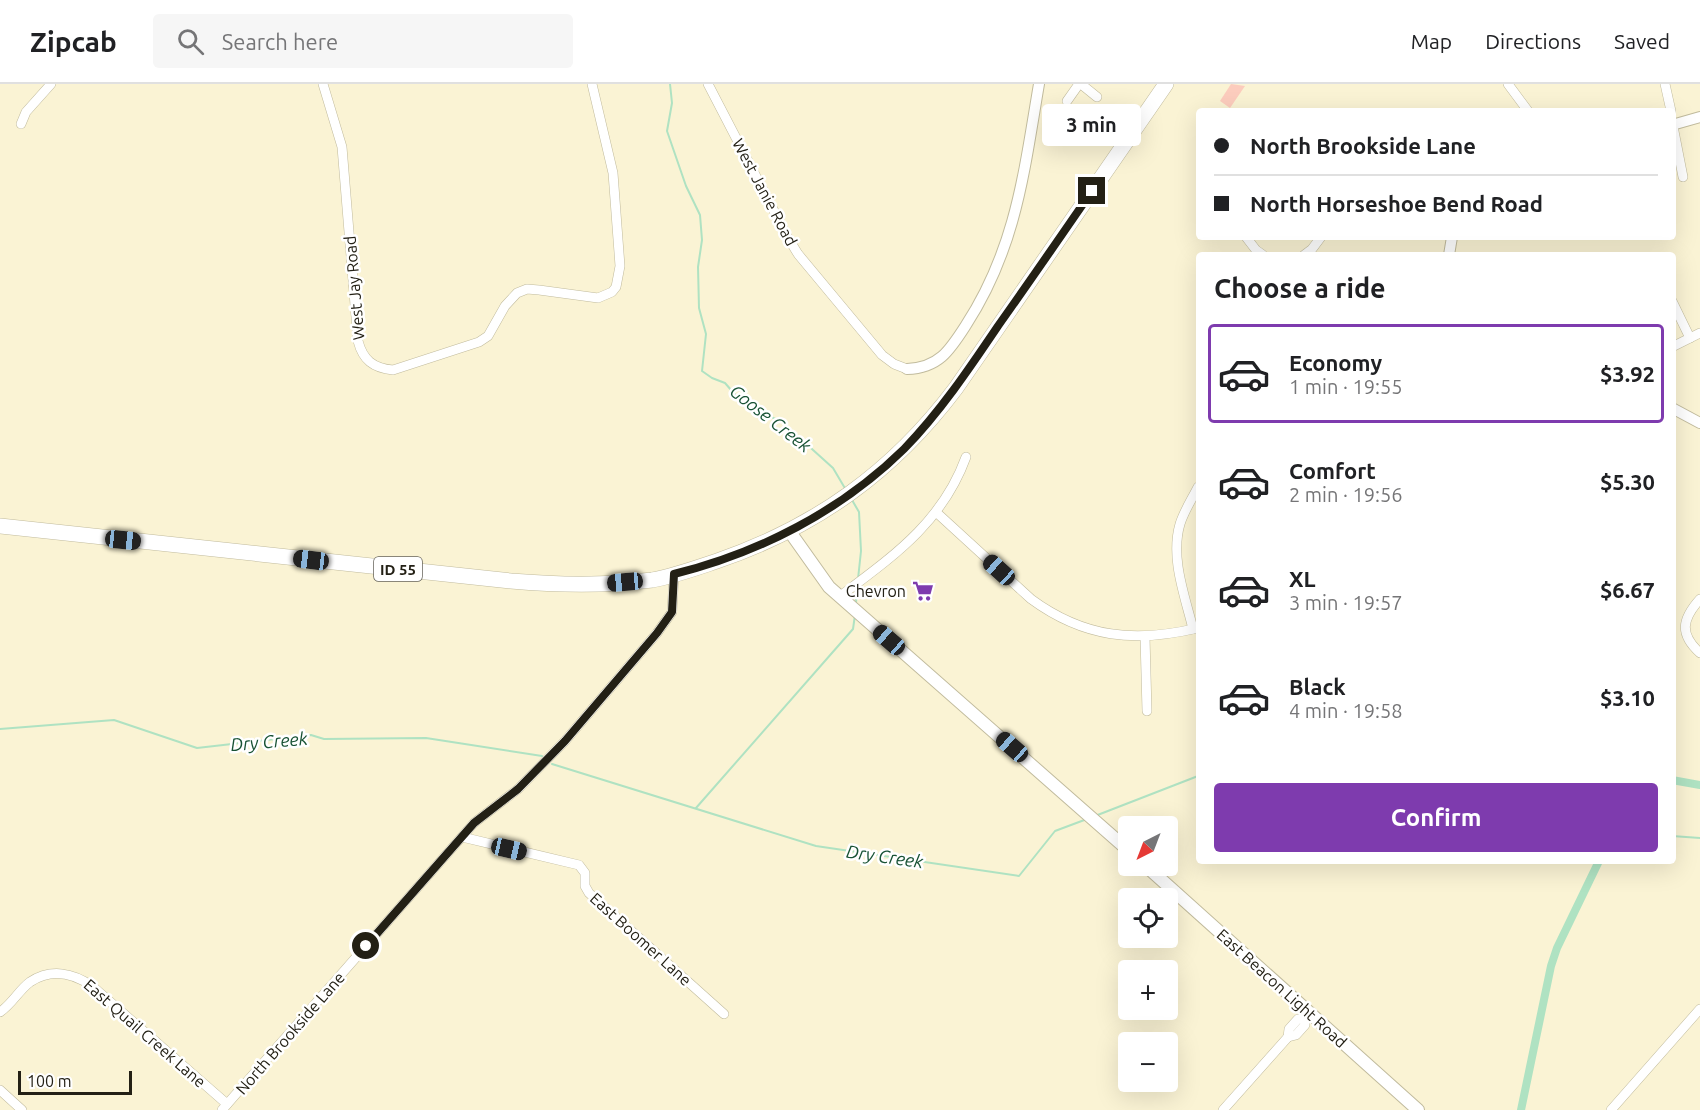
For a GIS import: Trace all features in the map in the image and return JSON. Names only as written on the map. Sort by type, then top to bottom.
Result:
[{"type":"highway","name":"ID 55","points":[[0,526],[538,584],[597,585],[654,579],[730,557],[790,532],[826,510],[866,482],[902,450],[937,412],[1166,84]]},
{"type":"main road","points":[[790,532],[820,576],[839,597],[1118,842]]},
{"type":"main road","name":"East Beacon Light Road","points":[[1157,876],[1306,1016],[1418,1110]]},
{"type":"street","points":[[21,124],[26,112],[51,84]]},
{"type":"street","name":"West Jay Road","points":[[323,84],[342,147],[358,341],[368,362],[379,368],[393,370],[479,342],[488,336],[511,298],[527,289],[598,298],[612,292],[616,287],[620,266],[613,174],[592,84]]},
{"type":"street","name":"West Janie Road","points":[[708,84],[798,254],[882,355],[894,364],[907,369]]},
{"type":"street","points":[[907,369],[920,369],[940,359],[960,334],[990,285],[1002,258],[1014,220],[1039,84]]},
{"type":"street","points":[[1067,101],[1080,84],[1097,97]]},
{"type":"street","points":[[1508,84],[1526,108]]},
{"type":"street","points":[[1665,84],[1670,108]]},
{"type":"street","points":[[1676,123],[1700,117]]},
{"type":"street","points":[[1676,140],[1683,177]]},
{"type":"street","points":[[1248,240],[1259,252]]},
{"type":"street","points":[[1308,252],[1319,240]]},
{"type":"street","points":[[1676,309],[1690,338]]},
{"type":"street","points":[[1676,345],[1700,333]]},
{"type":"street","points":[[1676,410],[1700,423]]},
{"type":"street","points":[[839,597],[900,551],[937,513],[960,474],[966,458]]},
{"type":"street","points":[[937,513],[1030,599],[1045,609],[1089,630],[1145,637],[1196,628],[1179,570],[1176,547],[1180,523],[1196,491]]},
{"type":"street","name":"North Brookside Lane","points":[[224,1107],[474,823],[518,789],[565,741],[657,633],[672,612],[674,574]]},
{"type":"street","points":[[1700,598],[1685,620],[1685,627],[1691,645],[1700,653]]},
{"type":"street","points":[[1145,637],[1147,711]]},
{"type":"street","name":"East Boomer Lane","points":[[462,837],[579,866],[585,873],[585,886],[589,893],[724,1014]]},
{"type":"street","name":"East Quail Creek Lane","points":[[0,1012],[29,982],[46,974],[62,972],[79,977],[92,986],[224,1107]]},
{"type":"street","points":[[1611,1110],[1700,1009]]},
{"type":"street","points":[[1222,1110],[1288,1037],[1289,1029],[1293,1024],[1306,1016]]},
{"type":"street","points":[[0,1090],[22,1110]]},
{"type":"shaded area","points":[[1231,84],[1245,86],[1230,108],[1220,101]]},
{"type":"waterway","name":"Goose Creek","points":[[670,84],[672,103],[667,131],[686,186],[700,215],[702,240],[698,267],[699,308],[706,334],[702,371],[725,383],[738,398],[756,410],[782,422],[833,468],[846,490]]},
{"type":"waterway","name":"Goose Creek","points":[[852,500],[859,512],[861,551],[858,579]]},
{"type":"waterway","name":"Goose Creek","points":[[856,603],[857,588]]},
{"type":"waterway","name":"Goose Creek","points":[[696,808],[853,629],[855,615]]},
{"type":"waterway","name":"Dry Creek","points":[[0,729],[114,720],[197,748],[311,735],[324,739],[426,738],[542,756]]},
{"type":"waterway","name":"Dry Creek","points":[[552,764],[816,846],[1019,876],[1055,831],[1087,819]]},
{"type":"waterway","name":"Dry Creek","points":[[1095,816],[1196,777]]},
{"type":"waterway","points":[[1676,781],[1700,785]]},
{"type":"waterway","name":"Dry Creek","points":[[1676,836],[1700,838]]},
{"type":"waterway","points":[[1521,1110],[1551,966],[1557,948],[1598,864]]},
{"type":"place","name":"Chevron","points":[[923,591]]},
{"type":"route","points":[[366,946],[474,823],[518,789],[565,741],[657,633],[672,612],[674,574],[730,557],[790,532],[866,482],[920,432],[956,388],[1092,191]]}]
